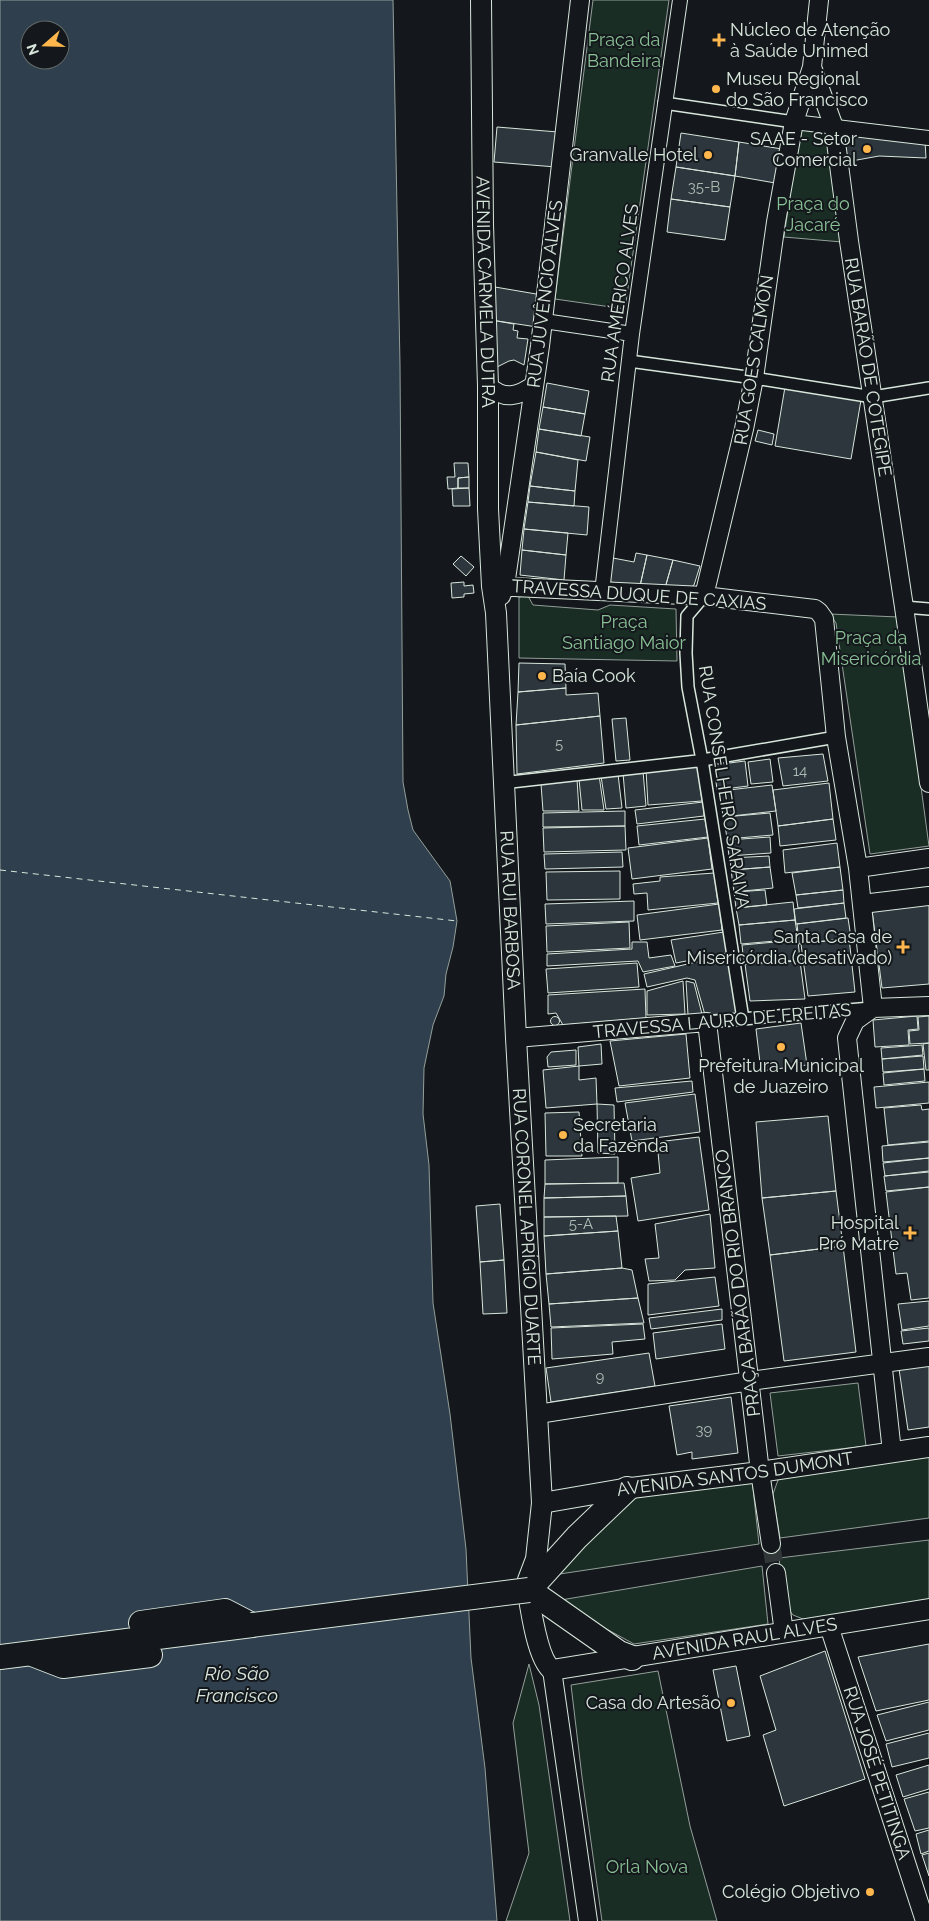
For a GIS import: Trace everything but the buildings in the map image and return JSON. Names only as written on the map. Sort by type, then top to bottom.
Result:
[{"type":"highway","points":[[30,1653],[63,1666],[224,1646],[252,1625],[528,1585],[606,1508],[628,1489]]},
{"type":"highway","points":[[528,1585],[625,1655]]},
{"type":"highway","points":[[0,1657],[30,1653],[62,1635],[225,1611],[252,1625]]},
{"type":"main road","name":"AVENIDA CARMELA DUTRA","points":[[481,0],[483,224],[488,386],[488,509],[498,586],[496,613]]},
{"type":"main road","name":"RUA RUI BARBOSA","points":[[496,613],[507,783],[516,1038]]},
{"type":"main road","name":"RUA CORONEL APRÍGIO DUARTE","points":[[516,1038],[542,1503],[536,1559],[528,1585]]},
{"type":"main road","name":"AVENIDA SANTOS DUMONT","points":[[542,1503],[628,1489],[929,1447]]},
{"type":"main road","points":[[528,1585],[533,1620],[544,1659],[547,1666],[556,1670]]},
{"type":"main road","name":"AVENIDA RAUL ALVES","points":[[556,1670],[625,1655],[784,1633],[929,1609]]},
{"type":"street","name":"RUA JUVÊNCIO ALVES","points":[[498,586],[544,321],[580,0]]},
{"type":"street","name":"RUA AMÉRICO ALVES","points":[[602,592],[632,334],[680,0]]},
{"type":"street","points":[[812,67],[819,0]]},
{"type":"street","name":"RUA GOES CALMON","points":[[704,596],[744,429],[754,378],[776,222],[794,122],[812,67]]},
{"type":"street","name":"RUA BARÃO DE COTEGIPE","points":[[812,67],[834,127],[929,783]]},
{"type":"street","points":[[664,103],[794,122],[929,138]]},
{"type":"street","points":[[544,321],[632,334]]},
{"type":"street","points":[[629,361],[873,397],[929,388]]},
{"type":"street","points":[[488,386],[499,394],[511,396],[520,394],[534,385]]},
{"type":"street","name":"TRAVESSA DUQUE DE CAXIAS","points":[[498,586],[704,596],[815,609],[824,619],[836,737]]},
{"type":"street","name":"RUA CONSELHEIRO SARAIVA","points":[[704,596],[687,616],[686,653],[688,686],[702,760],[743,1019]]},
{"type":"street","points":[[904,607],[929,609]]},
{"type":"street","points":[[507,783],[702,760],[836,737],[858,868],[872,1008],[855,1021],[847,1038],[892,1452]]},
{"type":"street","points":[[858,868],[929,858]]},
{"type":"street","points":[[862,904],[929,896]]},
{"type":"street","name":"TRAVESSA LAURO DE FREITAS","points":[[516,1038],[872,1008],[929,1006]]},
{"type":"street","name":"PRAÇA BARÃO DO RIO BRANCO","points":[[706,1022],[760,1472],[771,1544]]},
{"type":"street","points":[[538,1414],[750,1381],[929,1358]]},
{"type":"street","points":[[776,1573],[784,1633]]},
{"type":"street","name":"RUA JOSÉ PETITINGA","points":[[829,1626],[925,1921]]},
{"type":"street","points":[[556,1670],[588,1921]]},
{"type":"green space","name":"Praça da Bandeira","points":[[593,0],[669,0],[625,309],[555,299]]},
{"type":"green space","name":"Praça do Jacaré","points":[[800,127],[825,129],[842,242],[784,237]]},
{"type":"green space","name":"Praça Santiago Maior","points":[[528,596],[533,605],[598,610],[610,605],[676,609],[677,661],[519,658],[519,597]]},
{"type":"green space","name":"Praça da Misericórdia","points":[[830,614],[898,617],[929,846],[870,854],[836,623]]},
{"type":"green space","points":[[858,1383],[866,1446],[778,1456],[770,1393]]},
{"type":"green space","points":[[929,1453],[929,1518],[780,1538],[773,1494],[778,1480],[792,1474]]},
{"type":"green space","points":[[752,1479],[759,1544],[553,1575],[627,1497]]},
{"type":"green space","points":[[929,1540],[929,1602],[808,1621],[793,1615],[784,1604],[779,1558]]},
{"type":"green space","points":[[762,1566],[768,1624],[634,1644],[555,1601]]},
{"type":"green space","points":[[529,1664],[539,1705],[570,1921],[506,1921],[529,1853],[513,1723]]},
{"type":"green space","name":"Orla Nova","points":[[658,1671],[690,1826],[717,1921],[602,1921],[571,1685]]},
{"type":"water","name":"Rio São Francisco","points":[[0,0],[393,0],[400,365],[403,782],[413,830],[450,881],[457,921],[446,974],[444,996],[433,1025],[424,1068],[423,1114],[429,1165],[433,1303],[450,1414],[466,1549],[471,1658],[485,1768],[497,1921],[0,1921]]},
{"type":"ferry route","points":[[0,870],[457,921]]},
{"type":"tunnel","points":[[771,1544],[776,1573]]},
{"type":"place","name":"Núcleo de Atenção à Saúde Unimed","points":[[719,40]]},
{"type":"place","name":"Museu Regional do São Francisco","points":[[716,89]]},
{"type":"place","name":"SAAE - Setor Comercial","points":[[867,149]]},
{"type":"place","name":"Granvalle Hotel","points":[[708,155]]},
{"type":"place","name":"Baía Cook","points":[[542,676]]},
{"type":"place","name":"Santa Casa de Misericórdia (desativado)","points":[[903,947]]},
{"type":"place","name":"Prefeitura Municipal de Juazeiro","points":[[781,1047]]},
{"type":"place","name":"Secretaria da Fazenda","points":[[563,1135]]},
{"type":"place","name":"Hospital Pró Matre","points":[[910,1233]]},
{"type":"place","name":"Casa do Artesão","points":[[731,1703]]},
{"type":"place","name":"Colégio Objetivo","points":[[870,1892]]}]
